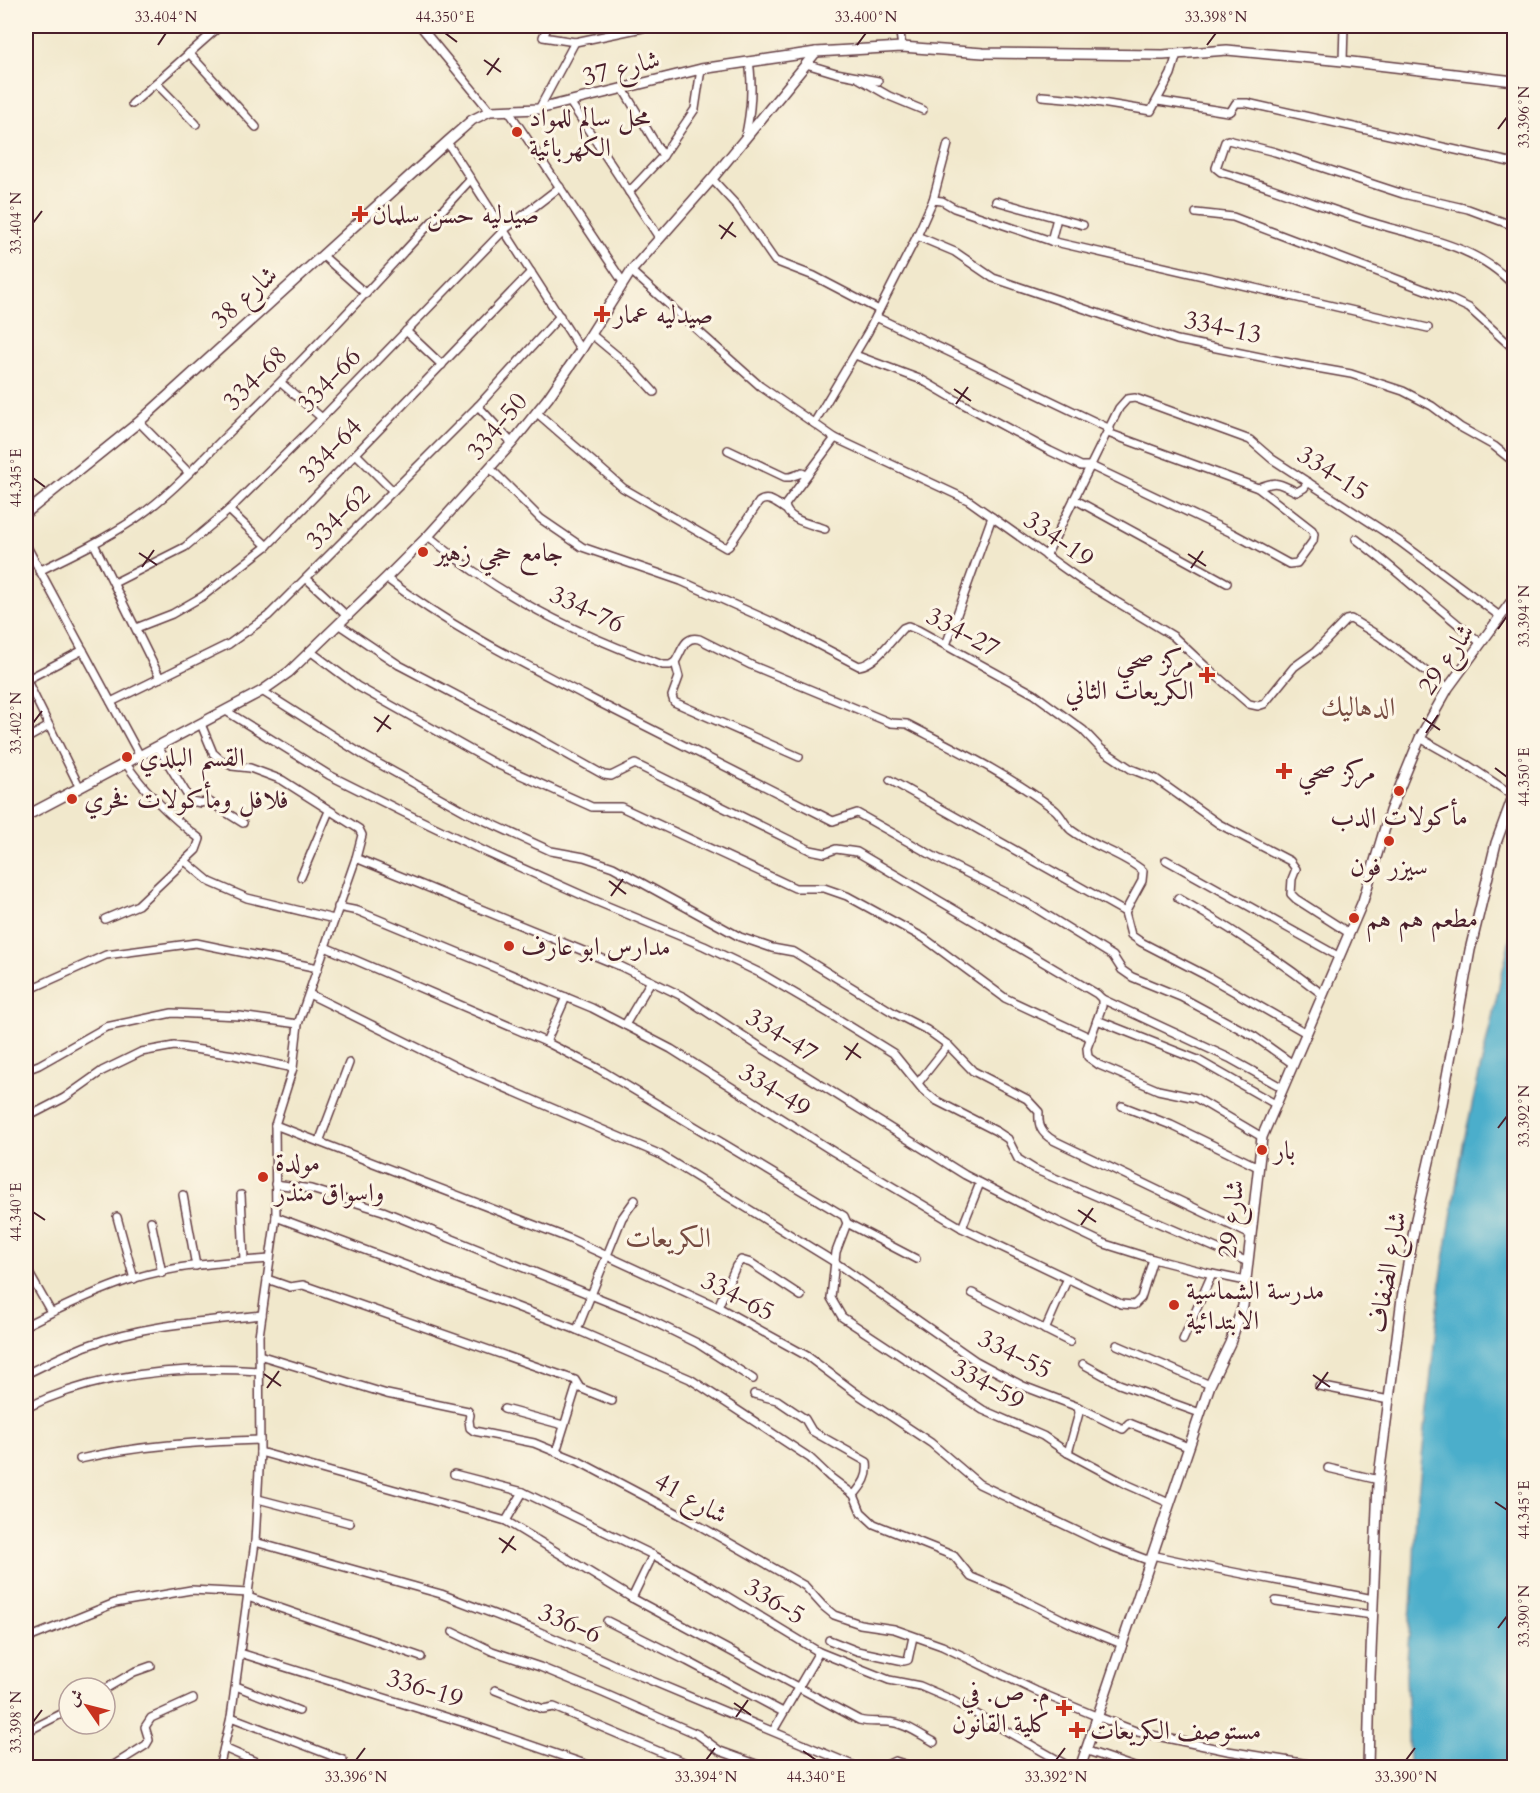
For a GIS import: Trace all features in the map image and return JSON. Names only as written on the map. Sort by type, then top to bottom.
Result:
[{"type":"street","points":[[132,104],[220,26]]},
{"type":"street","points":[[420,26],[490,111]]},
{"type":"street","points":[[548,26],[543,37],[575,42],[652,26]]},
{"type":"street","points":[[899,26],[902,47]]},
{"type":"street","points":[[1343,61],[1344,26]]},
{"type":"street","points":[[539,110],[575,42]]},
{"type":"street","name":"شارع 37","points":[[490,111],[539,110],[701,69],[749,61],[816,52],[902,47],[994,53],[1177,54],[1227,51],[1343,61],[1515,81]]},
{"type":"street","name":"334-50","points":[[26,816],[262,691],[289,672],[387,578],[512,442],[581,350],[631,270],[712,179],[816,52]]},
{"type":"street","points":[[189,53],[256,127]]},
{"type":"street","points":[[1042,96],[1077,99],[1149,112],[1153,110],[1172,74],[1177,54]]},
{"type":"street","points":[[744,140],[751,100],[752,80],[749,61]]},
{"type":"street","points":[[806,64],[878,81]]},
{"type":"street","points":[[629,192],[663,156],[695,109],[701,69]]},
{"type":"street","points":[[856,77],[897,100],[922,110]]},
{"type":"street","points":[[156,83],[196,124]]},
{"type":"street","points":[[623,89],[663,156]]},
{"type":"street","points":[[1158,101],[1228,112],[1233,110],[1236,103],[1248,104],[1515,163]]},
{"type":"street","points":[[570,102],[660,239]]},
{"type":"street","points":[[508,110],[623,282]]},
{"type":"street","name":"شارع 38","points":[[26,513],[139,422],[447,142],[472,120],[490,111]]},
{"type":"street","points":[[1514,283],[1482,258],[1454,246],[1361,219],[1221,172],[1216,168],[1225,142],[1228,140],[1402,194],[1468,209],[1515,226]]},
{"type":"street","points":[[447,142],[581,350]]},
{"type":"street","points":[[814,423],[878,314],[917,236],[933,200],[948,144]]},
{"type":"street","name":"334-68","points":[[39,571],[94,544],[135,519],[166,495],[281,383],[471,179]]},
{"type":"street","points":[[712,179],[737,206],[775,261],[813,276],[878,314],[1109,431],[1258,488],[1314,534],[1313,541],[1294,565],[1288,564],[1234,534],[1091,466],[1081,466],[1050,451],[922,380],[855,355]]},
{"type":"street","name":"334-66","points":[[114,583],[184,547],[229,510],[322,418],[504,230],[560,187]]},
{"type":"street","points":[[933,200],[942,201],[954,208],[1051,241],[1428,328]]},
{"type":"street","points":[[996,201],[1083,225]]},
{"type":"street","points":[[1196,213],[1233,217],[1452,300],[1469,308],[1515,349]]},
{"type":"street","points":[[1051,241],[1057,218]]},
{"type":"street","name":"334-13","points":[[917,236],[956,252],[993,278],[1178,340],[1300,366],[1351,374],[1403,391],[1432,406],[1515,462]]},
{"type":"street","points":[[322,255],[366,294]]},
{"type":"street","name":"334-19","points":[[631,270],[760,386],[835,438],[968,500],[1082,581],[1173,636],[1249,704],[1264,704],[1294,667],[1316,651],[1346,620],[1352,619],[1379,636],[1448,688]]},
{"type":"street","name":"334-64","points":[[136,628],[172,614],[203,596],[267,546],[531,272]]},
{"type":"street","name":"334-62","points":[[111,702],[229,644],[268,616],[478,406],[560,316]]},
{"type":"street","points":[[406,331],[442,365]]},
{"type":"street","points":[[591,334],[633,369],[654,392]]},
{"type":"street","points":[[281,383],[322,418]]},
{"type":"street","name":"334-15","points":[[1109,431],[1119,408],[1127,399],[1135,398],[1250,440],[1272,459],[1399,541],[1501,616]]},
{"type":"street","points":[[478,406],[512,442]]},
{"type":"street","points":[[536,412],[623,488],[726,548],[759,501],[763,499],[768,499],[793,518],[825,529]]},
{"type":"street","points":[[139,422],[188,472]]},
{"type":"street","points":[[1046,556],[1109,431]]},
{"type":"street","points":[[785,510],[787,500],[835,438]]},
{"type":"street","points":[[728,450],[785,477],[802,473],[806,475]]},
{"type":"street","points":[[356,454],[393,492]]},
{"type":"street","name":"334-27","points":[[490,468],[541,519],[582,547],[681,581],[788,629],[859,666],[866,665],[903,628],[908,626],[946,645],[1034,694],[1083,730],[1101,749],[1131,769],[1156,779],[1219,824],[1290,861],[1296,869],[1292,879],[1291,894],[1349,933]]},
{"type":"street","points":[[1258,488],[1280,482],[1297,492],[1308,482]]},
{"type":"street","points":[[1074,499],[1227,583]]},
{"type":"street","points":[[229,510],[267,546]]},
{"type":"street","points":[[946,645],[992,517]]},
{"type":"street","name":"334-76","points":[[428,536],[475,572],[512,596],[572,628],[663,665],[675,662]]},
{"type":"street","points":[[1356,539],[1481,643]]},
{"type":"street","points":[[94,544],[160,678]]},
{"type":"street","points":[[26,545],[140,756]]},
{"type":"street","points":[[387,578],[419,603],[540,672],[639,723],[833,821],[857,813],[935,857],[1029,904],[1113,956],[1122,970],[1132,977],[1190,1002],[1255,1037],[1293,1064]]},
{"type":"street","points":[[307,579],[347,616]]},
{"type":"street","name":"شارع 29","points":[[1080,1767],[1200,1413],[1243,1306],[1262,1137],[1363,901],[1390,811],[1420,738],[1448,688],[1515,598]]},
{"type":"street","points":[[338,624],[399,664],[604,775],[611,776],[635,764],[810,850],[825,853],[836,849],[856,852],[1102,999],[1229,1058],[1282,1088]]},
{"type":"street","points":[[799,757],[674,702],[672,696],[679,677],[675,662],[687,640],[699,639],[751,665],[880,719],[891,723],[907,724],[1006,777],[1057,811],[1070,829],[1086,840],[1132,862],[1143,871],[1142,881],[1125,912],[1131,935],[1306,1032]]},
{"type":"street","points":[[80,788],[26,680],[83,651]]},
{"type":"street","points":[[310,651],[357,686],[492,762],[592,807],[621,807],[795,888],[824,888],[847,896],[924,938],[1005,998],[1091,1038]]},
{"type":"street","points":[[262,691],[363,755],[466,812],[551,851],[584,857],[613,867],[740,937],[771,948],[794,952],[894,1013],[927,1030],[948,1045],[973,1071],[1027,1099],[1039,1112],[1038,1125],[1044,1134],[1053,1140],[1251,1235]]},
{"type":"street","points":[[226,711],[329,775],[403,812],[509,863],[704,946],[760,973],[893,1053],[935,1100],[1008,1139],[1018,1159],[1034,1169],[1248,1262]]},
{"type":"street","points":[[201,724],[213,753],[221,760],[232,766],[250,768],[282,780],[359,829],[362,835],[298,1024],[293,1068],[275,1125],[276,1217],[262,1315],[259,1355],[260,1452],[255,1542],[236,1686],[219,1767]]},
{"type":"street","points":[[26,739],[49,726]]},
{"type":"street","points":[[1420,738],[1514,795]]},
{"type":"street","points":[[158,747],[191,801],[201,803],[208,801],[243,823]]},
{"type":"street","points":[[105,919],[138,905],[196,850],[200,840],[170,817],[145,790],[126,764]]},
{"type":"street","points":[[890,780],[1125,912]]},
{"type":"street","name":"شارع الضفاف","points":[[1368,1767],[1372,1615],[1379,1480],[1411,1245],[1441,1109],[1470,950],[1497,843],[1514,795]]},
{"type":"street","points":[[301,877],[329,811]]},
{"type":"street","name":"334-47","points":[[356,858],[514,922],[684,997],[980,1183],[1105,1244],[1153,1259],[1245,1281]]},
{"type":"street","points":[[1166,860],[1338,956]]},
{"type":"street","points":[[185,861],[210,882],[247,898],[334,918]]},
{"type":"street","points":[[1178,898],[1277,958],[1323,994]]},
{"type":"street","name":"334-49","points":[[338,907],[358,911],[566,997],[625,1025],[671,1049],[834,1152],[962,1228],[1121,1304],[1134,1305],[1141,1298],[1153,1259]]},
{"type":"street","points":[[26,991],[106,955],[196,943],[318,968]]},
{"type":"street","points":[[325,947],[546,1042],[599,1069],[843,1216],[848,1223],[916,1259]]},
{"type":"street","points":[[625,1025],[651,981]]},
{"type":"street","name":"334-55","points":[[309,994],[461,1069],[658,1154],[836,1263],[976,1361],[1023,1386],[1078,1407],[1123,1429],[1129,1423],[1188,1447]]},
{"type":"street","points":[[546,1042],[566,997]]},
{"type":"street","points":[[1102,999],[1102,1006],[1087,1048],[1088,1057],[1098,1065],[1158,1090],[1196,1098],[1262,1137]]},
{"type":"street","points":[[26,1070],[106,1027],[172,1014],[240,1016],[298,1024]]},
{"type":"street","points":[[1097,1020],[1198,1060],[1275,1104]]},
{"type":"street","points":[[918,1083],[948,1045]]},
{"type":"street","points":[[26,1115],[64,1098],[102,1071],[141,1052],[174,1046],[234,1055],[293,1068]]},
{"type":"street","points":[[319,1142],[349,1063]]},
{"type":"street","points":[[1122,1106],[1171,1125],[1258,1167]]},
{"type":"street","name":"334-65","points":[[275,1125],[568,1238],[718,1307],[807,1356],[856,1393],[931,1443],[979,1484],[1100,1542],[1151,1558],[1373,1599]]},
{"type":"street","points":[[962,1228],[980,1183]]},
{"type":"street","points":[[275,1184],[311,1189],[383,1211],[638,1314],[697,1343],[753,1379]]},
{"type":"street","points":[[183,1195],[196,1266]]},
{"type":"street","points":[[241,1195],[244,1260]]},
{"type":"street","points":[[577,1330],[622,1218],[635,1200]]},
{"type":"street","points":[[117,1217],[134,1279]]},
{"type":"street","points":[[276,1217],[577,1330],[690,1379],[810,1458],[854,1495],[861,1512],[874,1524],[954,1556],[971,1577],[1074,1625],[1122,1644]]},
{"type":"street","points":[[151,1221],[162,1273]]},
{"type":"street","name":"334-59","points":[[848,1223],[836,1252],[831,1298],[842,1317],[983,1410],[1042,1436],[1068,1453],[1126,1484],[1169,1503]]},
{"type":"street","points":[[26,1325],[51,1312],[134,1279],[196,1266],[270,1258]]},
{"type":"street","points":[[718,1307],[736,1266],[741,1260],[751,1263],[801,1296]]},
{"type":"street","points":[[26,1268],[51,1312]]},
{"type":"street","points":[[1183,1340],[1212,1274]]},
{"type":"street","points":[[267,1279],[290,1287],[303,1285],[575,1380],[579,1388],[612,1401]]},
{"type":"street","points":[[1045,1330],[1067,1280]]},
{"type":"street","points":[[972,1293],[1070,1342]]},
{"type":"street","points":[[26,1374],[90,1345],[166,1325],[262,1315]]},
{"type":"street","points":[[1117,1345],[1210,1385]]},
{"type":"street","name":"شارع 41","points":[[259,1355],[387,1394],[468,1411],[470,1428],[474,1431],[534,1443],[578,1461],[686,1518],[805,1586],[834,1615],[860,1624],[894,1629],[942,1646],[1036,1691],[1096,1716],[1138,1732],[1228,1751],[1333,1767]]},
{"type":"street","points":[[1083,1364],[1119,1384],[1200,1413]]},
{"type":"street","points":[[26,1408],[49,1397],[90,1384],[155,1373],[214,1368],[259,1371]]},
{"type":"street","points":[[556,1452],[577,1385]]},
{"type":"street","points":[[1319,1386],[1389,1400]]},
{"type":"street","points":[[754,1394],[777,1400],[805,1419],[812,1431],[867,1462],[866,1480],[854,1495]]},
{"type":"street","points":[[1068,1453],[1079,1413],[1078,1407]]},
{"type":"street","points":[[504,1408],[563,1425]]},
{"type":"street","points":[[80,1459],[116,1451],[183,1443],[260,1440]]},
{"type":"street","points":[[260,1452],[506,1521],[632,1598],[859,1720],[870,1724],[886,1721],[902,1725],[934,1742]]},
{"type":"street","points":[[1328,1468],[1379,1480]]},
{"type":"street","name":"336-5","points":[[454,1474],[523,1492],[653,1555],[710,1586],[819,1652],[889,1680],[920,1686],[948,1698],[1072,1767]]},
{"type":"street","points":[[506,1521],[523,1492]]},
{"type":"street","points":[[258,1499],[350,1523]]},
{"type":"street","name":"336-6","points":[[255,1542],[441,1594],[533,1629],[860,1767]]},
{"type":"street","points":[[632,1598],[653,1555]]},
{"type":"street","points":[[26,1639],[115,1603],[191,1590],[248,1595],[421,1657]]},
{"type":"street","points":[[1276,1601],[1372,1615]]},
{"type":"street","points":[[607,1621],[783,1712]]},
{"type":"street","points":[[453,1632],[492,1651],[603,1692],[697,1734],[720,1751],[766,1767]]},
{"type":"street","points":[[829,1640],[857,1651],[904,1661],[910,1656],[913,1637]]},
{"type":"street","points":[[773,1731],[819,1652]]},
{"type":"street","name":"336-19","points":[[240,1653],[478,1727],[597,1767]]},
{"type":"street","points":[[117,1682],[151,1666]]},
{"type":"street","points":[[236,1686],[299,1711]]},
{"type":"street","points":[[495,1690],[543,1709],[555,1707],[698,1767]]},
{"type":"street","points":[[109,1767],[147,1745],[149,1740],[145,1728],[151,1718],[193,1699]]},
{"type":"street","points":[[26,1732],[57,1716]]},
{"type":"street","points":[[231,1717],[344,1760]]},
{"type":"street","points":[[224,1748],[270,1767]]},
{"type":"street","points":[[1085,1750],[1137,1767]]},
{"type":"street","points":[[880,1767],[895,1761],[917,1767]]},
{"type":"water","points":[[1514,921],[1514,1767],[1409,1767],[1406,1674],[1416,1513],[1442,1272],[1463,1145]]},
{"type":"place","name":"محل سالم للمواد الكهربائية","points":[[517,132]]},
{"type":"place","name":"صيدليه حسن سلمان","points":[[360,214]]},
{"type":"place","name":"صيدليه عمار","points":[[602,314]]},
{"type":"place","name":"جامع حجي زهير","points":[[423,552]]},
{"type":"place","name":"مركز صحي الكريعات الثاني","points":[[1207,675]]},
{"type":"place","name":"القسم البلدي","points":[[127,757]]},
{"type":"place","name":"مركز صحي","points":[[1284,771]]},
{"type":"place","name":"مأكولات الدب","points":[[1399,791]]},
{"type":"place","name":"فلافل ومأكولات فخري","points":[[72,799]]},
{"type":"place","name":"سيزر فون","points":[[1389,841]]},
{"type":"place","name":"مطعم هم هم","points":[[1354,918]]},
{"type":"place","name":"مدارس ابو عارف","points":[[509,946]]},
{"type":"place","name":"بار","points":[[1262,1150]]},
{"type":"place","name":"مولدة واسواق منذر","points":[[263,1177]]},
{"type":"place","name":"مدرسة الشماسية الابتدائية","points":[[1174,1305]]},
{"type":"place","name":"م. ص. في كلية القانون","points":[[1064,1708]]},
{"type":"place","name":"مستوصف الكريعات","points":[[1077,1730]]},
{"type":"district","name":"الدهاليك","points":[[1358,707]]},
{"type":"district","name":"الكريعات","points":[[668,1238]]}]
